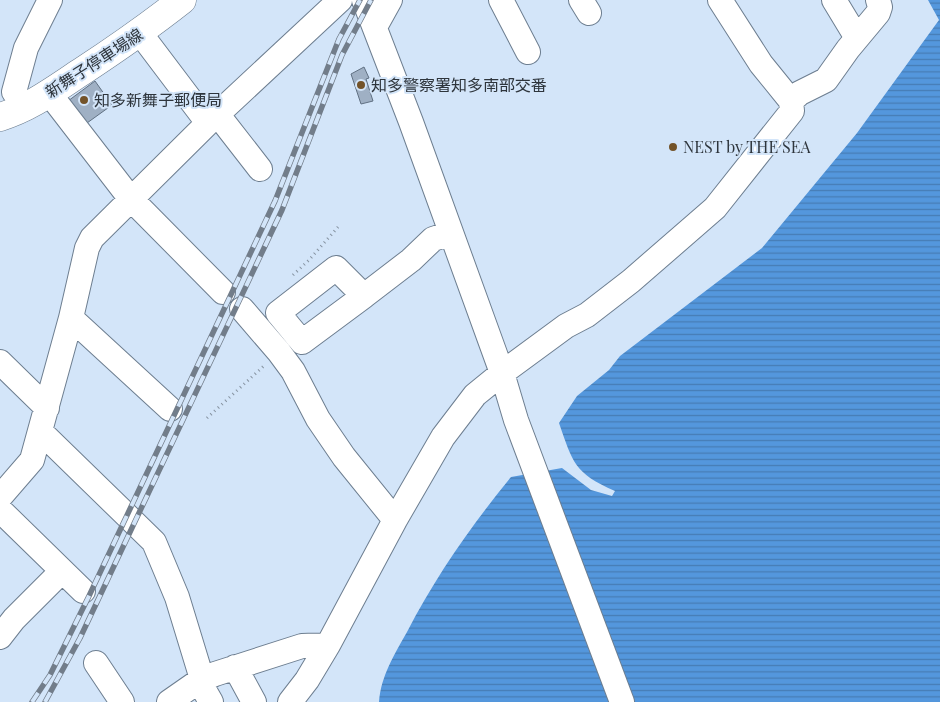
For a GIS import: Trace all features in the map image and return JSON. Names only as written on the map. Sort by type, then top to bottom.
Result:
[{"type":"main road","name":"新舞子停車場線","points":[[0,117],[25,108],[49,93],[140,33],[182,0]]},
{"type":"street","points":[[25,108],[14,92],[26,48],[50,0]]},
{"type":"street","points":[[0,497],[32,460],[71,318],[87,248],[92,238],[130,198],[340,0]]},
{"type":"street","points":[[364,0],[502,373],[516,420],[622,702]]},
{"type":"street","points":[[375,27],[390,0]]},
{"type":"street","points":[[501,0],[528,52]]},
{"type":"street","points":[[290,702],[307,680],[328,645],[395,520],[443,437],[475,395],[566,326],[587,315],[639,274],[715,208],[792,111],[792,101],[761,64],[720,0]]},
{"type":"street","points":[[834,0],[857,38]]},
{"type":"street","points":[[792,101],[800,93],[826,80],[878,13],[880,7],[878,0]]},
{"type":"street","points":[[140,33],[213,119],[260,169]]},
{"type":"street","points":[[49,93],[130,198],[223,292]]},
{"type":"street","points":[[364,296],[412,260],[432,239],[451,234]]},
{"type":"street","points":[[242,309],[293,370],[318,419],[344,457],[395,520]]},
{"type":"street","points":[[71,318],[170,409]]},
{"type":"street","points":[[0,362],[47,408]]},
{"type":"street","points":[[40,431],[154,542],[177,597],[201,680],[211,702]]},
{"type":"street","points":[[0,510],[83,591]]},
{"type":"street","points":[[0,637],[14,619],[62,571]]},
{"type":"street","points":[[169,702],[201,680],[235,667],[302,646],[328,645]]},
{"type":"street","points":[[96,663],[122,702]]},
{"type":"street","points":[[235,667],[254,702]]},
{"type":"path","points":[[288,279],[309,260],[338,228]]},
{"type":"path","points":[[207,418],[279,352]]},
{"type":"water","points":[[928,0],[940,0],[940,702],[379,702],[382,683],[389,666],[430,591],[468,533],[511,477],[562,468],[591,490],[612,496],[615,491],[601,485],[583,472],[577,465],[568,448],[559,423],[577,396],[609,370],[620,356],[762,248],[857,133],[939,20]]},
{"type":"building","points":[[364,67],[369,78],[366,79],[373,101],[361,104],[351,74]]},
{"type":"building","points":[[95,81],[112,105],[87,123],[68,101]]},
{"type":"railway","points":[[32,702],[50,675],[89,596],[275,201],[339,39],[360,0]]},
{"type":"railway","points":[[45,702],[80,638],[282,210],[342,55],[371,0]]},
{"type":"place","name":"知多警察署知多南部交番","points":[[361,85]]},
{"type":"place","name":"知多新舞子郵便局","points":[[84,100]]},
{"type":"place","name":"NEST by THE SEA","points":[[673,147]]}]
